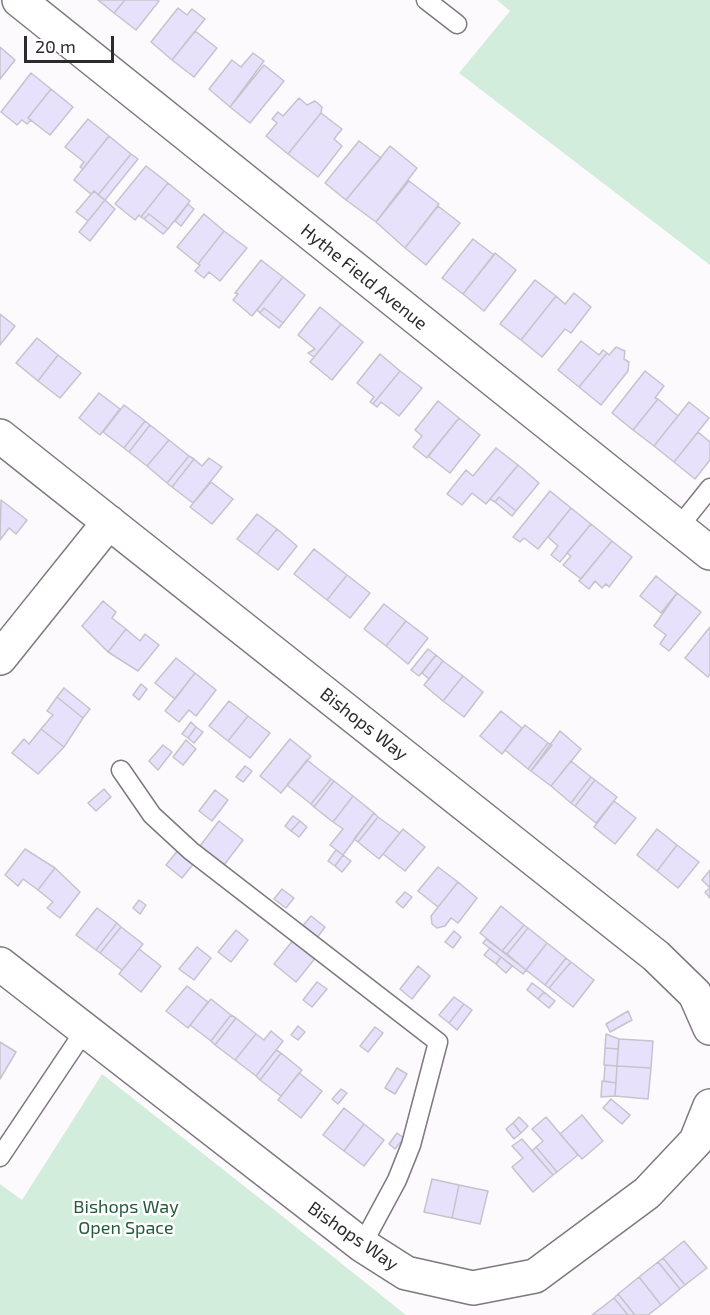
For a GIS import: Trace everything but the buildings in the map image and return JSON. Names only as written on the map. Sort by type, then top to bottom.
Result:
[{"type":"street","name":"Hythe Field Avenue","points":[[19,0],[710,553]]},
{"type":"street","name":"Bishops Way","points":[[0,436],[656,956],[696,994],[710,1028]]},
{"type":"street","points":[[0,658],[109,522]]},
{"type":"street","name":"Bishops Way","points":[[0,964],[362,1245],[406,1273],[473,1288],[535,1276],[647,1193],[696,1141],[710,1106]]},
{"type":"lane","points":[[426,0],[457,24]]},
{"type":"lane","points":[[678,528],[710,488]]},
{"type":"lane","points":[[121,770],[152,815],[191,851],[438,1042],[411,1145],[397,1180],[362,1245]]},
{"type":"lane","points":[[0,1157],[85,1030]]},
{"type":"green space","points":[[497,0],[710,0],[710,265],[459,73],[510,11]]},
{"type":"green space","name":"Bishops Way Open Space","points":[[102,1074],[406,1315],[0,1315],[0,1184],[22,1200]]}]
